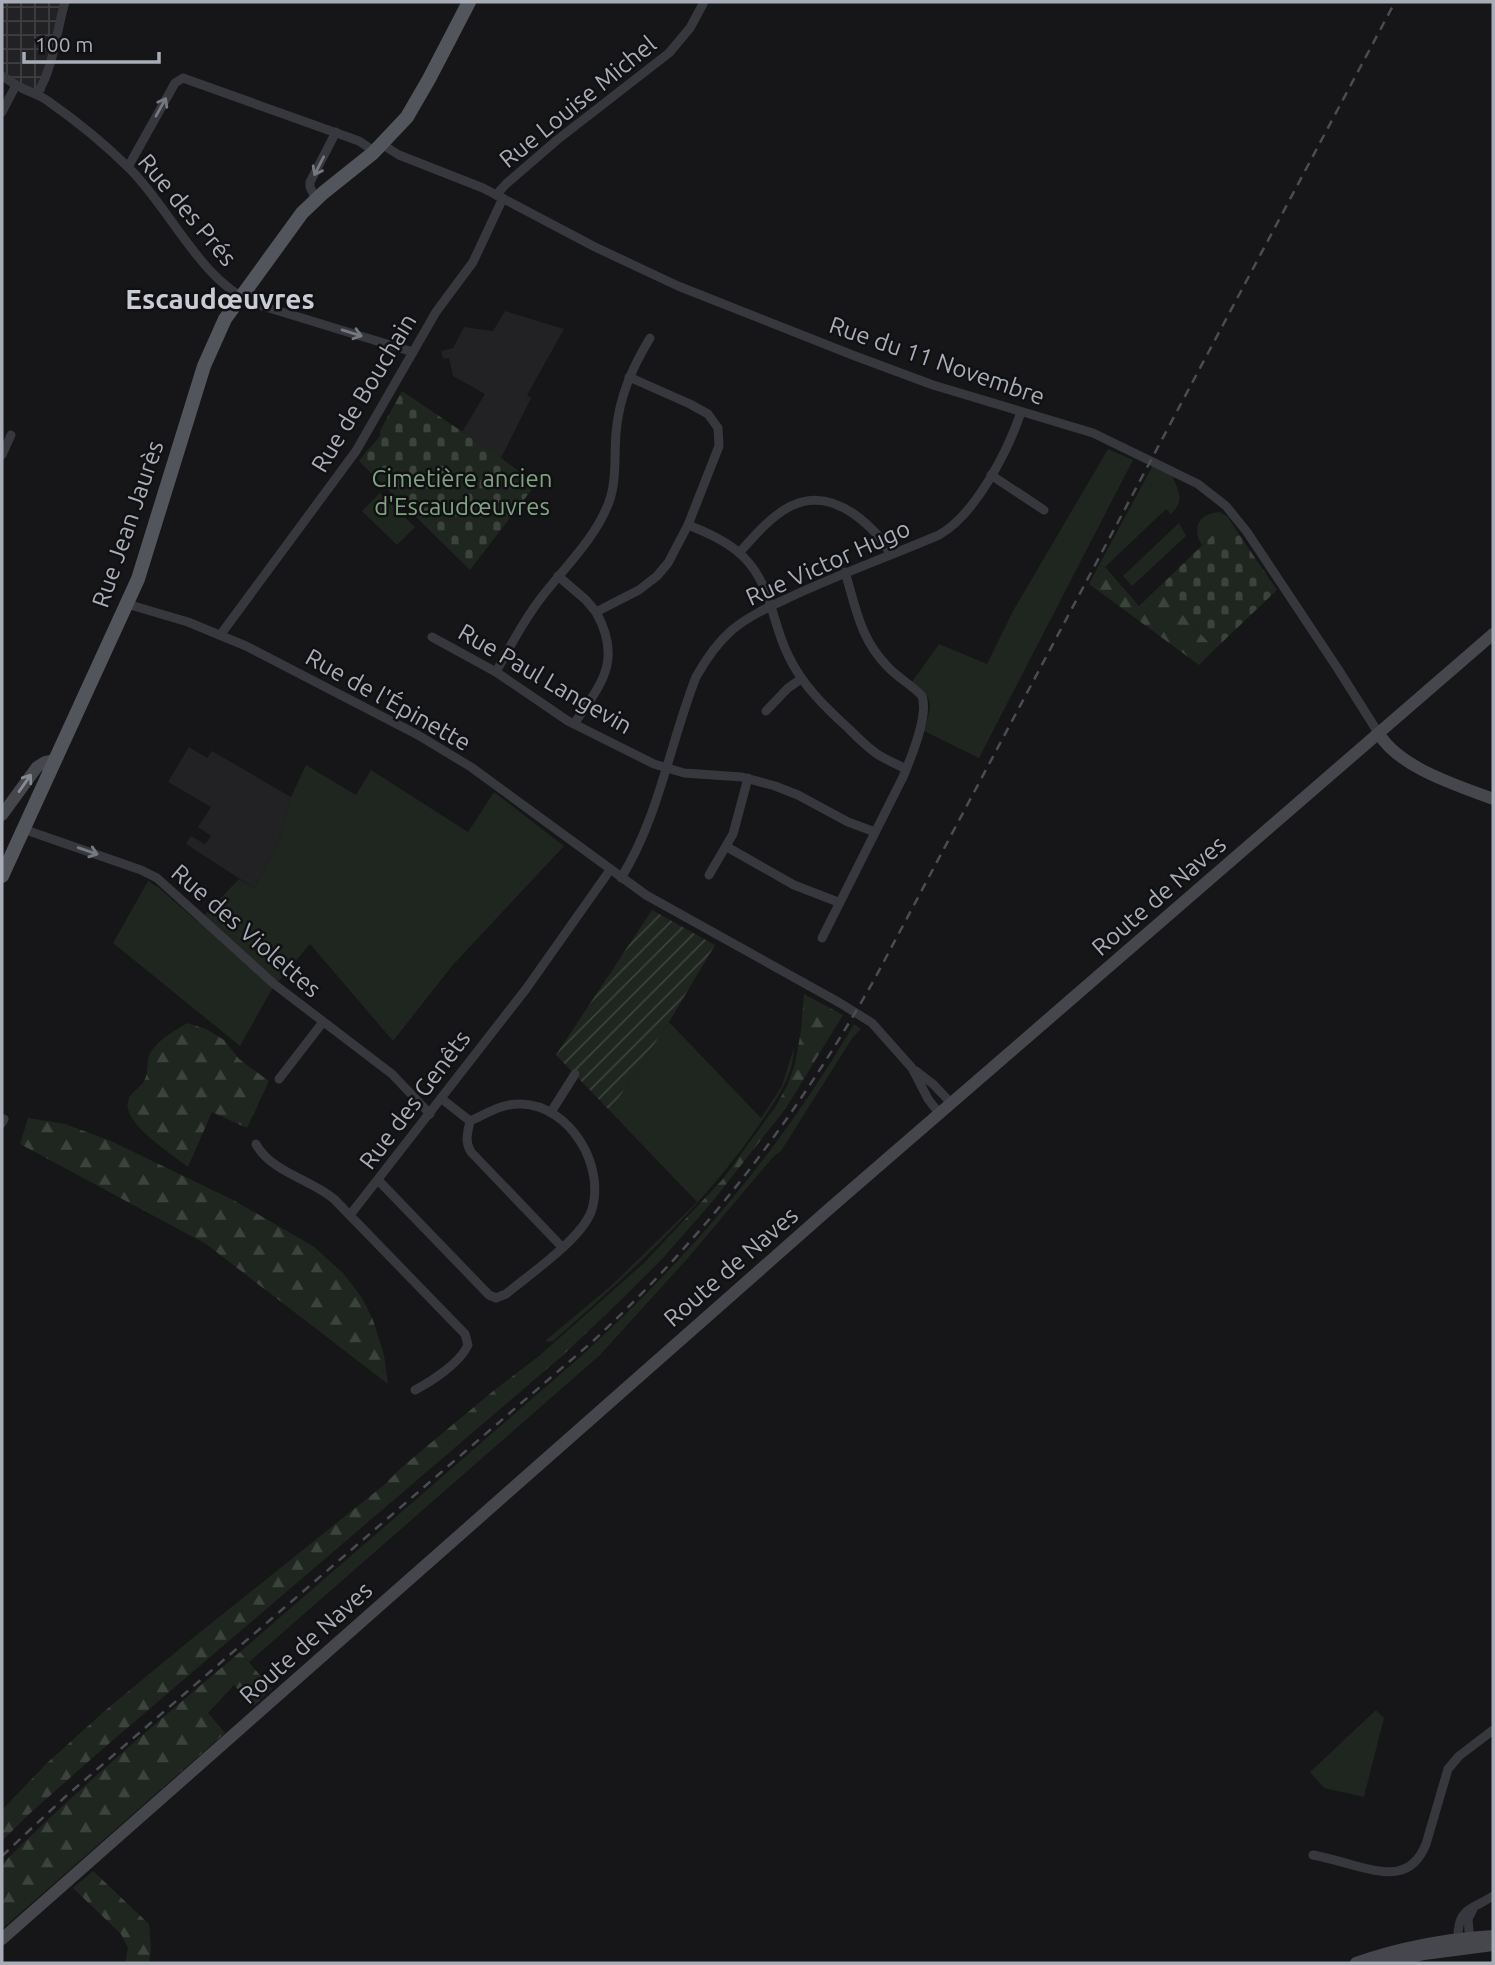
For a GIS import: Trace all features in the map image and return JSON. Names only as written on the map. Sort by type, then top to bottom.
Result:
[{"type":"main road","name":"Rue Jean Jaurès","points":[[2,876],[144,563],[207,357],[225,319],[292,225],[316,200],[378,149],[411,111],[469,2]]},
{"type":"main road","name":"Route de Naves","points":[[2,1939],[939,1113],[1493,635]]},
{"type":"main road","points":[[1379,734],[1391,751],[1408,763],[1493,799]]},
{"type":"main road","points":[[2,815],[37,766],[54,760]]},
{"type":"main road","points":[[1385,1963],[1493,1936]]},
{"type":"main road","points":[[1356,1963],[1397,1950],[1465,1943],[1493,1945]]},
{"type":"street","points":[[37,94],[49,68],[65,2]]},
{"type":"street","name":"Rue Louise Michel","points":[[500,197],[506,184],[557,140],[669,53],[690,28],[704,2]]},
{"type":"street","name":"Rue des Prés","points":[[2,76],[47,100],[128,167],[203,261],[240,297]]},
{"type":"street","name":"Rue du 11 Novembre","points":[[128,167],[175,83],[183,78],[475,184],[595,247],[678,286],[922,381],[1100,436],[1191,481],[1216,497],[1232,513],[1254,542],[1379,734]]},
{"type":"street","points":[[2,112],[16,85]]},
{"type":"street","points":[[316,200],[310,184],[336,132]]},
{"type":"street","name":"Rue de Bouchain","points":[[221,634],[356,451],[436,312],[473,262],[500,197]]},
{"type":"street","points":[[240,297],[413,352]]},
{"type":"street","points":[[496,672],[527,618],[593,531],[608,504],[614,480],[621,400],[629,377],[650,338]]},
{"type":"street","points":[[597,611],[639,590],[657,576],[672,557],[688,525],[720,441],[718,428],[712,418],[696,407],[629,377]]},
{"type":"street","name":"Rue Victor Hugo","points":[[621,878],[648,819],[693,685],[706,659],[747,619],[845,572],[939,536],[952,527],[991,475],[1013,434],[1021,412]]},
{"type":"street","points":[[2,454],[11,435]]},
{"type":"street","points":[[991,475],[1044,510]]},
{"type":"street","points":[[739,553],[776,514],[793,505],[812,500],[833,503],[855,514],[878,535],[890,554]]},
{"type":"street","points":[[688,525],[718,537],[739,553],[759,579],[784,647],[802,679],[817,698],[869,748],[906,769]]},
{"type":"street","points":[[822,938],[906,769],[925,703],[919,692],[893,673],[874,650],[856,615],[845,572]]},
{"type":"street","points":[[558,576],[597,611],[607,639],[607,666],[600,685],[574,724]]},
{"type":"street","name":"Rue de l'Épinette","points":[[127,604],[221,634],[426,740],[493,782],[653,900],[872,1023],[912,1068],[933,1084],[951,1103]]},
{"type":"street","name":"Rue Paul Langevin","points":[[432,637],[496,672],[574,724],[666,769],[690,774],[748,778],[783,788],[848,822],[875,832]]},
{"type":"street","points":[[766,711],[788,688],[802,679]]},
{"type":"street","points":[[709,875],[727,847],[748,778]]},
{"type":"street","name":"Rue des Violettes","points":[[23,829],[152,875],[269,979],[392,1074],[430,1114]]},
{"type":"street","points":[[727,847],[794,885],[838,902]]},
{"type":"street","name":"Rue des Genêts","points":[[350,1215],[529,984],[610,870]]},
{"type":"street","name":"Rue des Violettes","points":[[279,1079],[323,1022]]},
{"type":"street","name":"Rue de l'Épinette","points":[[912,1068],[928,1099],[939,1113]]},
{"type":"street","points":[[551,1112],[575,1074]]},
{"type":"street","points":[[442,1098],[470,1121]]},
{"type":"street","points":[[378,1180],[489,1295],[496,1298],[506,1294],[562,1247],[586,1222],[593,1205],[593,1171],[583,1146],[571,1130],[551,1112],[530,1105],[512,1104],[470,1121]]},
{"type":"street","points":[[470,1121],[466,1142],[471,1152],[562,1247]]},
{"type":"street","points":[[256,1144],[266,1158],[325,1192],[467,1338],[465,1352],[436,1379],[415,1390]]},
{"type":"street","points":[[1313,1855],[1384,1873],[1396,1872],[1410,1866],[1418,1860],[1426,1844],[1448,1769],[1459,1756],[1493,1730]]},
{"type":"street","points":[[1465,1943],[1468,1919],[1475,1907],[1493,1896]]},
{"type":"shaded area","points":[[2,2],[64,2],[44,92],[2,76]]},
{"type":"shaded area","points":[[505,311],[564,329],[527,395],[531,398],[501,458],[462,432],[485,394],[453,376],[449,358],[443,359],[441,351],[453,348],[464,327],[493,331]]},
{"type":"shaded area","points":[[189,747],[207,758],[212,751],[291,797],[278,844],[254,888],[186,844],[191,836],[205,844],[211,836],[198,827],[211,807],[168,782]]},
{"type":"green space","name":"Cimetière ancien d'Escaudœuvres","points":[[402,391],[536,484],[470,570],[359,461],[380,436],[380,431]]},
{"type":"green space","points":[[1108,449],[1133,460],[979,758],[924,731],[930,703],[925,693],[912,682],[939,644],[987,664],[1013,611]]},
{"type":"green space","points":[[1152,467],[1172,476],[1178,491],[1178,504],[1171,514],[1166,509],[1105,567],[1099,565]]},
{"type":"green space","points":[[380,493],[415,527],[397,545],[362,511]]},
{"type":"green space","points":[[1220,512],[1228,517],[1238,533],[1224,546],[1214,535],[1202,545],[1197,533],[1199,522],[1207,515]]},
{"type":"green space","points":[[1179,523],[1186,536],[1132,586],[1123,576]]},
{"type":"green space","points":[[1238,533],[1277,590],[1215,649],[1158,588],[1214,534],[1224,545]]},
{"type":"green space","points":[[1099,565],[1105,567],[1139,606],[1158,588],[1215,649],[1199,665],[1089,584]]},
{"type":"green space","points":[[306,765],[356,795],[371,770],[468,832],[494,792],[564,846],[452,966],[393,1041],[310,944],[272,989],[240,1046],[113,943],[148,881],[198,922],[239,879],[254,888],[278,844],[291,797]]},
{"type":"green space","points":[[652,910],[715,945],[669,1022],[610,1111],[556,1055]]},
{"type":"green space","points":[[804,994],[843,1015],[786,1108],[712,1202],[662,1259],[562,1356],[98,1753],[2,1841],[2,1810],[47,1763],[107,1709],[539,1356],[644,1263],[723,1179],[776,1106],[795,1064]]},
{"type":"green space","points":[[669,1022],[761,1118],[782,1086],[794,1047],[787,1080],[757,1128],[687,1215],[609,1291],[553,1341],[547,1342],[546,1340],[612,1285],[697,1202],[610,1111]]},
{"type":"green space","points":[[187,1023],[206,1029],[224,1040],[239,1059],[269,1081],[247,1128],[212,1112],[188,1167],[140,1129],[128,1110],[131,1095],[145,1079],[148,1059],[154,1047]]},
{"type":"green space","points":[[854,1024],[861,1029],[853,1037],[781,1151],[600,1355],[249,1662],[240,1652],[579,1358],[658,1282],[730,1202],[763,1160],[795,1116]]},
{"type":"green space","points":[[28,1118],[65,1124],[111,1141],[233,1200],[313,1246],[343,1273],[362,1298],[373,1320],[384,1355],[388,1384],[206,1244],[20,1144]]},
{"type":"green space","points":[[240,1652],[272,1689],[253,1706],[234,1685],[208,1713],[225,1733],[2,1929],[2,1864],[89,1782]]},
{"type":"green space","points":[[1376,1710],[1384,1718],[1364,1797],[1324,1788],[1310,1772]]},
{"type":"green space","points":[[93,1871],[149,1924],[149,1963],[125,1963],[128,1948],[121,1934],[73,1888]]},
{"type":"railway","points":[[2,1856],[65,1797],[592,1342],[634,1301],[712,1216],[781,1127],[874,980],[1395,2]]},
{"type":"district","name":"Escaudœuvres","points":[[220,299]]}]
